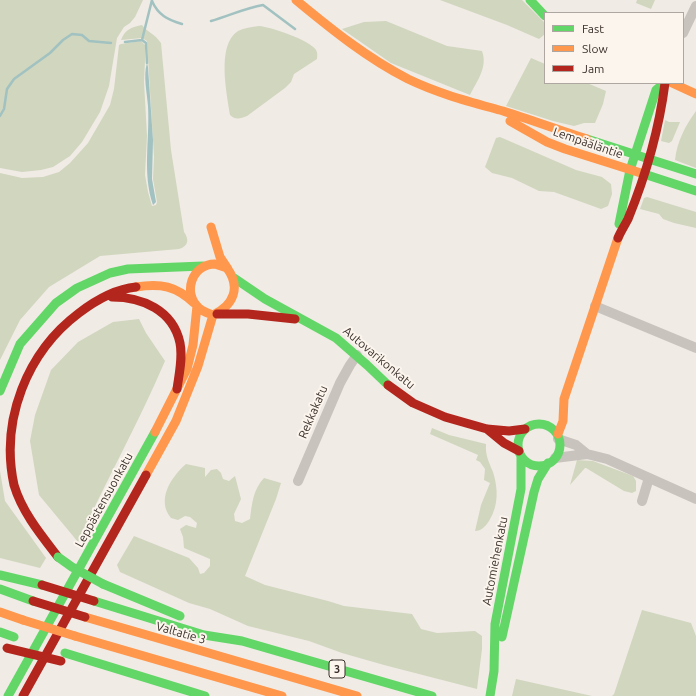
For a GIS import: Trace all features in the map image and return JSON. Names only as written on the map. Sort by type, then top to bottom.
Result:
[{"type":"main road","name":"Lempääläntie","points":[[296,0],[347,41],[408,79],[478,105],[696,174]]},
{"type":"main road","points":[[530,0],[544,15]]},
{"type":"main road","points":[[618,236],[630,170],[656,90],[664,84]]},
{"type":"main road","points":[[558,436],[563,421],[564,399],[618,236],[629,217],[649,159],[664,96],[665,84]]},
{"type":"main road","points":[[674,84],[696,94]]},
{"type":"main road","name":"Lempääläntie","points":[[478,105],[491,113],[513,122],[547,142],[696,191]]},
{"type":"main road","points":[[188,618],[162,609],[103,584],[72,567],[58,557],[23,509],[16,493],[11,474],[9,453],[13,411],[19,388],[30,367],[49,340],[69,320],[101,298],[126,288],[162,285],[176,288],[186,295],[195,305],[206,314],[215,315],[225,308],[234,295],[234,278],[220,257],[211,227],[206,260],[192,279],[190,286],[195,305]]},
{"type":"main road","points":[[0,391],[20,344],[56,303],[76,288],[110,274],[128,269],[206,260],[224,266],[228,269]]},
{"type":"main road","name":"Autovarikonkatu","points":[[234,278],[265,299],[336,338],[387,385],[413,403],[451,419],[487,429],[509,431],[525,429]]},
{"type":"main road","points":[[101,298],[116,297],[144,301],[157,308],[167,316],[175,328],[180,342],[181,360],[177,389]]},
{"type":"main road","name":"Leppästensuonkatu","points":[[8,696],[160,424],[187,369],[193,345],[195,305]]},
{"type":"main road","name":"Leppästensuonkatu","points":[[23,696],[176,421],[198,366],[215,315]]},
{"type":"main road","name":"Autovarikonkatu","points":[[215,315],[264,315],[302,320]]},
{"type":"main road","points":[[538,424],[552,415],[564,399]]},
{"type":"main road","points":[[545,424],[551,427],[558,436],[560,445],[559,451],[552,461],[536,466],[531,464],[520,454],[518,439],[528,426],[545,424]]},
{"type":"main road","name":"Autovarikonkatu","points":[[487,429],[520,454]]},
{"type":"main road","name":"Automiehenkatu","points":[[494,671],[495,624],[521,489],[520,454]]},
{"type":"main road","name":"Automiehenkatu","points":[[490,696],[494,671],[534,492],[538,479],[552,461]]},
{"type":"main road","name":"3","points":[[0,575],[42,585],[204,635],[242,641],[432,696]]},
{"type":"main road","name":"Valtatie 3","points":[[0,589],[85,617],[357,696]]},
{"type":"main road","points":[[0,612],[75,636],[282,696]]},
{"type":"main road","points":[[214,628],[242,641]]},
{"type":"main road","points":[[0,632],[21,639],[63,657]]},
{"type":"main road","points":[[4,648],[63,657],[129,673],[205,696]]},
{"type":"street","points":[[684,31],[696,6]]},
{"type":"street","points":[[595,306],[696,348]]},
{"type":"street","name":"Rekkakatu","points":[[298,482],[342,378],[357,356]]},
{"type":"street","points":[[558,436],[576,445],[587,454],[617,463],[696,499]]},
{"type":"street","points":[[552,461],[587,454]]},
{"type":"street","points":[[642,501],[649,478]]},
{"type":"green space","points":[[0,0],[143,0],[135,17],[124,27],[117,38],[109,86],[100,112],[82,142],[70,156],[53,167],[22,172],[0,168]]},
{"type":"green space","points":[[440,0],[522,0],[544,22],[544,35],[539,39],[507,25]]},
{"type":"green space","points":[[637,0],[655,0],[651,9],[636,3]]},
{"type":"green space","points":[[386,21],[447,46],[482,51],[484,63],[483,68],[470,95],[391,63],[342,29],[364,22]]},
{"type":"green space","points":[[142,25],[161,43],[171,150],[184,232],[187,237],[187,242],[185,246],[179,249],[100,256],[49,287],[20,320],[0,360],[0,173],[22,178],[43,177],[59,172],[70,163],[88,143],[110,105],[114,89],[119,45],[121,44],[141,41],[145,45],[144,82],[147,136],[145,175],[152,206],[156,205],[157,202],[153,179],[154,157],[147,41],[142,38],[121,40],[129,29]]},
{"type":"green space","points":[[259,26],[281,31],[306,42],[316,50],[317,59],[294,74],[291,82],[285,88],[247,116],[240,118],[232,117],[230,115],[225,83],[225,58],[227,47],[231,38],[238,31],[245,28]]},
{"type":"green space","points":[[531,58],[544,64],[544,84],[589,84],[606,91],[603,104],[595,123],[584,123],[574,126],[506,106]]},
{"type":"green space","points":[[696,111],[696,168],[675,160],[682,134]]},
{"type":"green space","points":[[665,120],[669,122],[680,122],[672,141],[669,143],[661,141]]},
{"type":"green space","points":[[500,137],[576,170],[602,177],[611,184],[612,194],[608,206],[601,209],[554,192],[539,191],[512,178],[492,173],[485,167],[496,138]]},
{"type":"green space","points":[[647,197],[696,212],[696,228],[674,223],[663,219],[659,214],[640,209],[644,198]]},
{"type":"green space","points":[[139,319],[146,333],[165,361],[78,542],[39,495],[30,441],[35,415],[51,370],[78,342],[113,322]]},
{"type":"green space","points":[[432,428],[449,435],[486,444],[487,455],[495,478],[497,496],[495,509],[489,521],[479,530],[475,531],[481,505],[490,483],[484,480],[485,469],[480,462],[476,460],[478,455],[430,434]]},
{"type":"green space","points":[[577,460],[593,461],[633,476],[636,481],[636,491],[632,493],[624,491],[586,468],[570,485]]},
{"type":"green space","points":[[186,464],[205,468],[205,477],[211,470],[217,469],[221,473],[223,479],[229,481],[235,476],[241,499],[234,514],[235,521],[242,523],[250,519],[255,492],[264,478],[281,483],[245,576],[265,585],[344,606],[412,614],[421,629],[437,633],[475,631],[482,636],[482,649],[477,689],[342,653],[309,641],[248,626],[210,609],[189,603],[120,572],[117,565],[134,536],[189,558],[198,568],[200,574],[204,573],[210,566],[210,559],[184,548],[183,537],[180,529],[186,525],[196,528],[197,523],[190,517],[185,516],[178,520],[171,518],[165,504],[167,489],[175,475]]},
{"type":"green space","points":[[0,471],[5,501],[46,558],[40,568],[0,558]]},
{"type":"green space","points":[[642,610],[691,623],[696,636],[696,696],[612,696],[614,694]]},
{"type":"green space","points":[[516,679],[592,696],[512,696]]},
{"type":"water","points":[[147,63],[153,140],[152,179],[156,202],[153,205],[147,168],[148,106],[145,79]]},
{"type":"waterway","points":[[125,42],[142,40],[152,0]]},
{"type":"waterway","points":[[152,1],[160,13],[172,21],[182,24]]},
{"type":"waterway","points":[[211,21],[263,5],[295,29]]},
{"type":"waterway","points":[[0,116],[4,109],[7,89],[14,79],[50,53],[63,40],[72,34],[82,35],[89,41],[111,43]]},
{"type":"waterway","points":[[142,40],[146,43],[147,63]]},
{"type":"traffic: fast","points":[[530,0],[544,15]]},
{"type":"traffic: fast","points":[[619,224],[630,170],[656,90],[662,85]]},
{"type":"traffic: fast","points":[[587,139],[649,159]]},
{"type":"traffic: fast","points":[[649,159],[696,174]]},
{"type":"traffic: fast","points":[[644,174],[696,191]]},
{"type":"traffic: fast","points":[[0,391],[20,344],[56,303],[77,288],[110,273],[128,269],[203,266]]},
{"type":"traffic: fast","points":[[234,278],[265,299],[336,338],[388,385]]},
{"type":"traffic: fast","points":[[535,424],[543,424],[554,430],[560,441],[560,445],[560,449],[554,460],[543,466],[535,466],[524,460],[518,449],[518,441],[524,430],[535,424]]},
{"type":"traffic: fast","points":[[8,696],[155,432]]},
{"type":"traffic: fast","points":[[490,696],[494,671],[495,624],[521,489],[521,456]]},
{"type":"traffic: fast","points":[[502,637],[534,492],[538,479],[548,463]]},
{"type":"traffic: fast","points":[[58,557],[72,567],[103,584]]},
{"type":"traffic: fast","points":[[0,575],[42,585]]},
{"type":"traffic: fast","points":[[103,584],[180,616]]},
{"type":"traffic: fast","points":[[0,589],[33,601]]},
{"type":"traffic: fast","points":[[94,601],[204,635],[242,641],[432,696]]},
{"type":"traffic: fast","points":[[0,632],[14,637]]},
{"type":"traffic: fast","points":[[65,653],[205,696]]},
{"type":"traffic: slow","points":[[296,0],[336,32],[378,62],[408,79],[443,93],[587,139]]},
{"type":"traffic: slow","points":[[674,84],[696,94]]},
{"type":"traffic: slow","points":[[510,121],[547,142],[644,174]]},
{"type":"traffic: slow","points":[[211,227],[220,257],[228,269]]},
{"type":"traffic: slow","points":[[558,434],[563,421],[564,399],[618,238]]},
{"type":"traffic: slow","points":[[215,264],[227,268],[234,282],[234,289],[233,295],[226,306],[213,315],[199,308],[194,302],[191,295],[191,287],[192,280],[200,269],[207,265],[215,264]]},
{"type":"traffic: slow","points":[[136,287],[153,285],[168,287],[181,293],[194,303]]},
{"type":"traffic: slow","points":[[155,432],[187,369],[193,345],[197,306]]},
{"type":"traffic: slow","points":[[146,475],[176,421],[198,366],[213,315]]},
{"type":"traffic: slow","points":[[0,612],[23,620]]},
{"type":"traffic: slow","points":[[85,617],[357,696]]},
{"type":"traffic: slow","points":[[23,620],[75,636]]},
{"type":"traffic: slow","points":[[75,636],[282,696]]},
{"type":"traffic: jam","points":[[618,238],[628,219],[641,186],[659,118],[665,84]]},
{"type":"traffic: jam","points":[[58,557],[27,514],[17,495],[14,485],[11,461],[11,436],[15,412],[22,389],[32,367],[45,347],[61,329],[79,313],[99,300],[121,290],[136,287]]},
{"type":"traffic: jam","points":[[112,297],[145,303],[155,308],[171,322],[176,332],[181,349],[177,389]]},
{"type":"traffic: jam","points":[[217,314],[248,314],[295,319]]},
{"type":"traffic: jam","points":[[388,385],[413,403],[445,417],[487,429],[509,431],[525,429]]},
{"type":"traffic: jam","points":[[487,429],[504,443],[519,451]]},
{"type":"traffic: jam","points":[[23,696],[146,475]]},
{"type":"traffic: jam","points":[[42,585],[94,601]]},
{"type":"traffic: jam","points":[[33,601],[85,617]]},
{"type":"traffic: jam","points":[[7,648],[61,661]]}]
